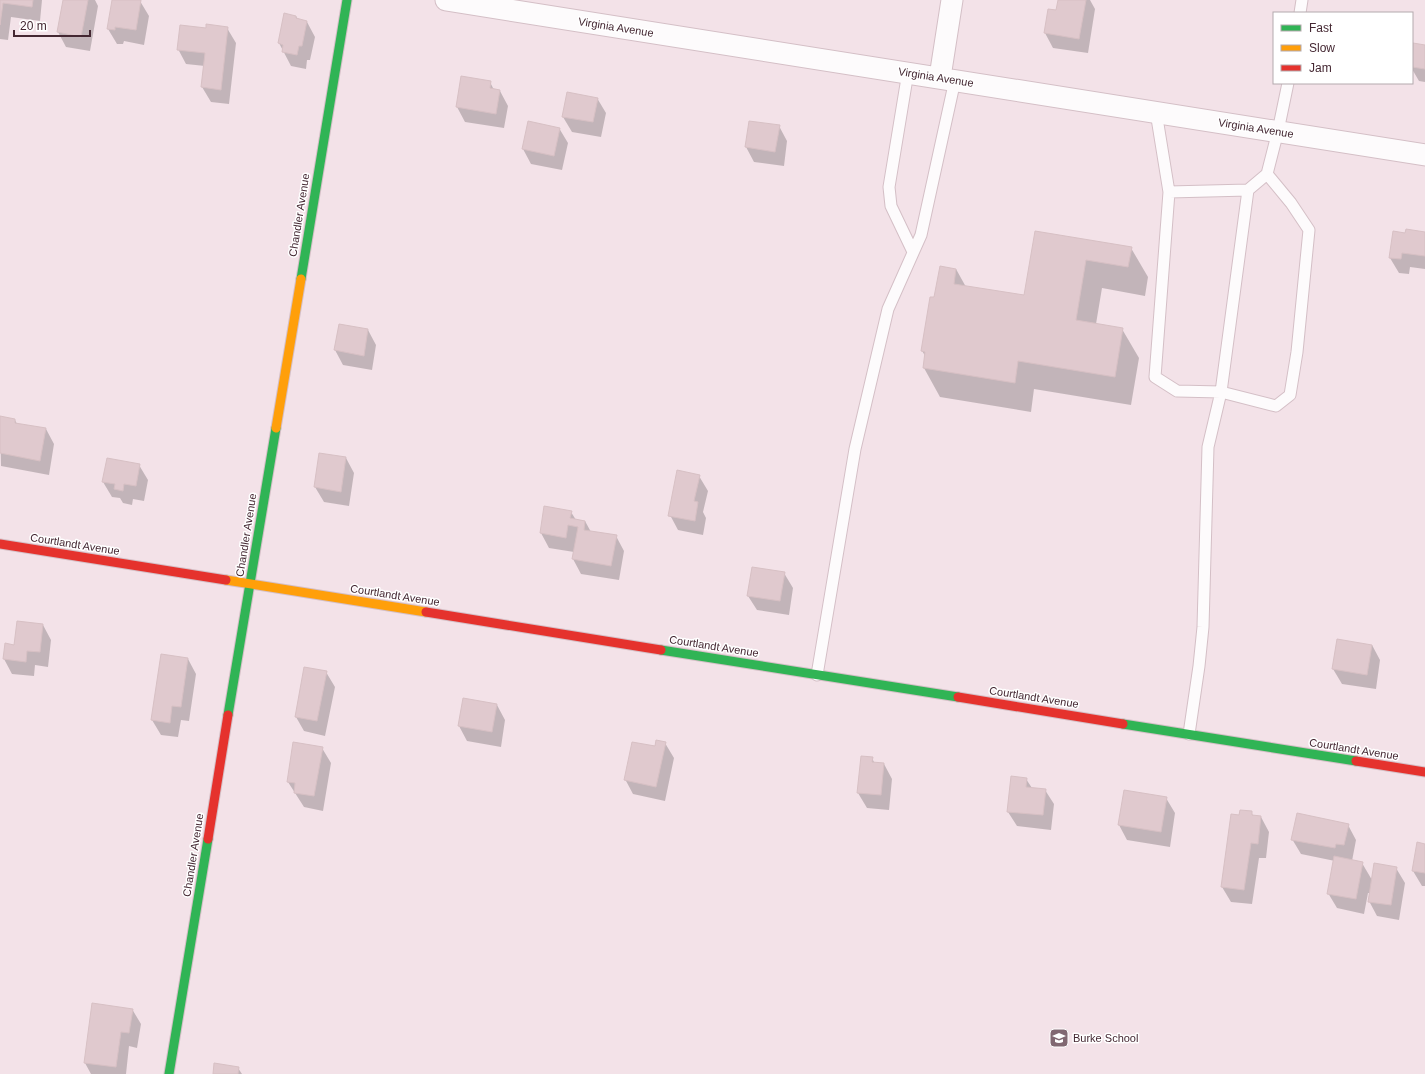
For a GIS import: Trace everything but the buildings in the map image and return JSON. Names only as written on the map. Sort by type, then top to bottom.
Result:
[{"type":"street","name":"Chandler Avenue","points":[[169,1074],[347,0]]},
{"type":"street","name":"Virginia Avenue","points":[[446,0],[1425,155]]},
{"type":"street","points":[[948,79],[952,0]]},
{"type":"street","name":"Courtlandt Avenue","points":[[0,544],[1425,772]]},
{"type":"lane","points":[[1300,12],[1302,0]]},
{"type":"lane","points":[[908,72],[889,187],[891,206],[913,252]]},
{"type":"lane","points":[[817,675],[855,449],[888,308],[921,235],[948,79]]},
{"type":"lane","points":[[1170,192],[1248,190],[1267,174],[1288,84]]},
{"type":"lane","points":[[1156,112],[1170,192],[1155,377],[1177,391],[1221,392],[1276,406],[1290,395],[1297,352],[1309,230],[1291,203],[1267,174]]},
{"type":"lane","points":[[1189,734],[1203,627],[1208,447],[1221,392],[1248,190]]},
{"type":"traffic: fast","points":[[301,279],[347,0]]},
{"type":"traffic: fast","points":[[228,715],[276,428]]},
{"type":"traffic: fast","points":[[661,650],[958,697]]},
{"type":"traffic: fast","points":[[1123,724],[1356,761]]},
{"type":"traffic: fast","points":[[169,1074],[208,839]]},
{"type":"traffic: slow","points":[[276,428],[301,279]]},
{"type":"traffic: slow","points":[[226,580],[426,612]]},
{"type":"traffic: jam","points":[[0,544],[226,580]]},
{"type":"traffic: jam","points":[[426,612],[661,650]]},
{"type":"traffic: jam","points":[[958,697],[1123,724]]},
{"type":"traffic: jam","points":[[208,839],[228,715]]},
{"type":"traffic: jam","points":[[1356,761],[1425,772]]},
{"type":"place","name":"Burke School","points":[[1059,1038]]}]
